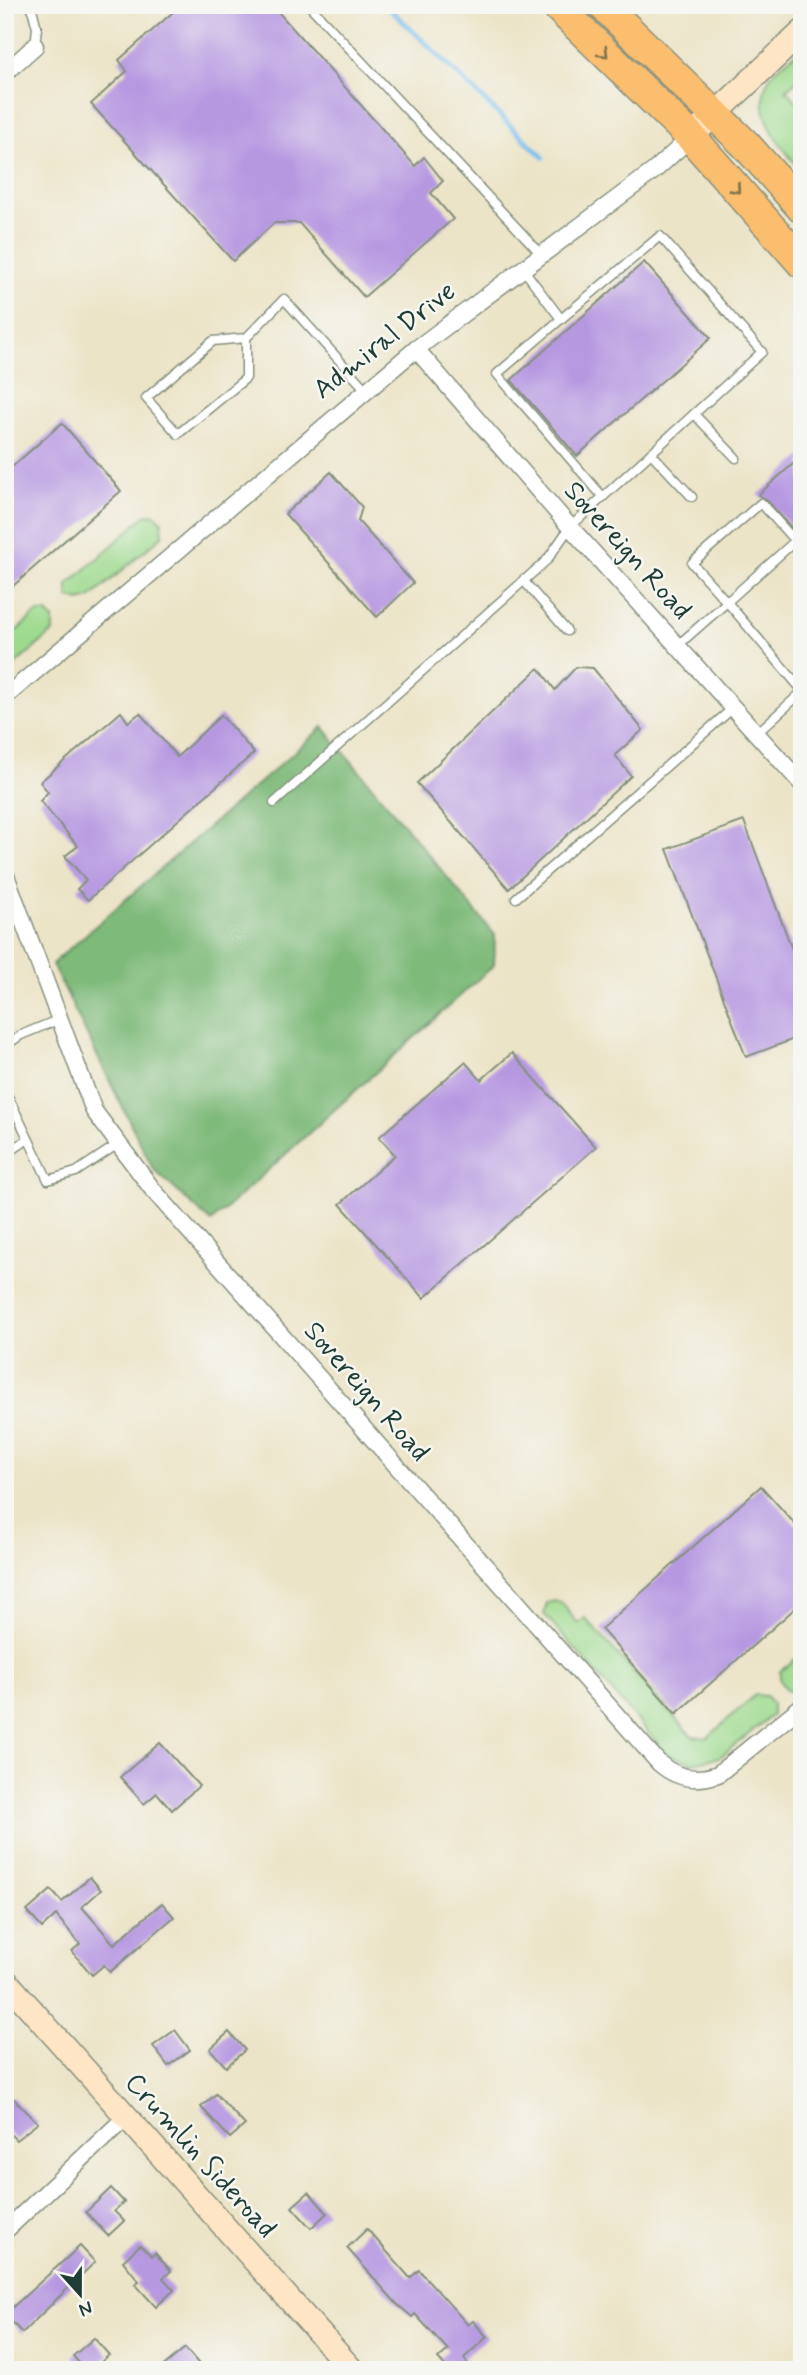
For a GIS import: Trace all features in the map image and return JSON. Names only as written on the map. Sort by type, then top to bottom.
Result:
[{"type":"highway","points":[[556,5],[691,137],[802,263]]},
{"type":"highway","points":[[603,5],[716,115],[802,208]]},
{"type":"street","name":"Admiral Drive","points":[[5,697],[416,349],[655,170],[802,32]]},
{"type":"street","points":[[5,73],[35,46]]},
{"type":"street","name":"Sovereign Road","points":[[416,349],[570,527],[802,784]]},
{"type":"street","name":"Sovereign Road","points":[[5,873],[94,1111],[118,1144],[162,1200],[663,1767],[692,1779],[718,1774],[802,1706]]},
{"type":"street","name":"Crumlin Sideroad","points":[[5,1980],[352,2370]]},
{"type":"street","points":[[5,2231],[125,2118]]},
{"type":"lane","points":[[31,5],[37,28],[35,46]]},
{"type":"lane","points":[[309,5],[543,256]]},
{"type":"lane","points":[[274,803],[547,560],[570,527],[603,497],[651,453],[762,352],[660,236],[497,374],[603,497]]},
{"type":"lane","points":[[524,270],[561,319]]},
{"type":"lane","points":[[246,338],[246,378],[178,434],[146,398],[213,341],[246,338],[284,299],[367,391]]},
{"type":"lane","points":[[694,414],[736,458]]},
{"type":"lane","points":[[651,453],[692,497]]},
{"type":"lane","points":[[677,646],[727,602],[795,541],[761,502],[692,563],[727,602],[802,691],[757,734]]},
{"type":"lane","points":[[523,580],[567,631]]},
{"type":"lane","points":[[516,898],[733,708]]},
{"type":"lane","points":[[5,1046],[21,1035],[60,1019]]},
{"type":"lane","points":[[5,1090],[48,1180],[76,1172],[118,1144]]},
{"type":"lane","points":[[5,1155],[28,1139]]},
{"type":"green space","points":[[802,48],[802,76],[786,90],[802,107],[802,171],[770,126],[763,100],[765,87],[772,74]]},
{"type":"green space","points":[[147,514],[156,515],[162,522],[163,535],[90,598],[80,601],[68,597],[68,585]]},
{"type":"green space","points":[[37,613],[47,613],[53,619],[53,632],[5,673],[5,641]]},
{"type":"green space","points":[[323,727],[495,935],[494,965],[211,1222],[153,1169],[52,964]]},
{"type":"green space","points":[[547,1603],[562,1603],[578,1624],[585,1618],[692,1736],[707,1738],[755,1695],[766,1696],[772,1704],[772,1715],[720,1757],[693,1763],[667,1754],[544,1614]]},
{"type":"green space","points":[[802,1654],[802,1690],[798,1693],[786,1690],[780,1681],[780,1671]]},
{"type":"building","points":[[181,5],[272,5],[415,166],[424,157],[443,181],[431,193],[453,219],[364,297],[299,223],[274,223],[233,261],[91,104],[127,71],[119,60]]},
{"type":"building","points":[[644,262],[711,338],[577,456],[511,380]]},
{"type":"building","points":[[62,423],[121,491],[5,593],[5,473]]},
{"type":"building","points":[[802,456],[802,546],[800,537],[766,499],[758,495]]},
{"type":"building","points":[[331,472],[362,507],[358,521],[413,583],[377,617],[285,514]]},
{"type":"building","points":[[576,667],[593,668],[643,730],[615,755],[631,776],[509,889],[417,783],[539,668],[555,690]]},
{"type":"building","points":[[121,712],[128,722],[140,713],[177,757],[221,715],[254,753],[88,900],[77,889],[86,880],[65,856],[78,846],[40,801],[48,792],[40,782]]},
{"type":"building","points":[[744,821],[802,976],[802,1036],[746,1057],[667,849]]},
{"type":"building","points":[[512,1053],[596,1147],[424,1298],[340,1204],[395,1155],[379,1137],[465,1062],[481,1080]]},
{"type":"building","points":[[761,1486],[802,1532],[802,1602],[676,1714],[601,1629]]},
{"type":"building","points":[[160,1743],[199,1786],[172,1810],[157,1793],[144,1804],[120,1777]]},
{"type":"building","points":[[90,1877],[101,1890],[82,1907],[114,1944],[162,1903],[174,1917],[110,1972],[104,1965],[92,1975],[72,1951],[80,1944],[56,1915],[42,1928],[27,1911],[51,1890],[62,1902]]},
{"type":"building","points":[[175,2030],[190,2050],[168,2066],[153,2046]]},
{"type":"building","points":[[229,2032],[245,2050],[226,2067],[210,2049]]},
{"type":"building","points":[[216,2094],[245,2125],[230,2138],[201,2107]]},
{"type":"building","points":[[12,2097],[38,2123],[16,2140],[5,2129],[5,2104]]},
{"type":"building","points":[[111,2188],[124,2202],[114,2211],[124,2221],[108,2236],[86,2212]]},
{"type":"building","points":[[309,2192],[327,2213],[311,2228],[292,2207]]},
{"type":"building","points":[[367,2229],[410,2278],[419,2270],[468,2325],[473,2321],[487,2337],[464,2358],[471,2370],[448,2370],[438,2359],[448,2350],[415,2314],[412,2317],[397,2304],[347,2248]]},
{"type":"building","points":[[140,2245],[152,2256],[155,2253],[171,2271],[163,2278],[174,2290],[156,2307],[135,2284],[139,2281],[123,2261]]},
{"type":"building","points":[[80,2246],[95,2262],[22,2333],[5,2314]]},
{"type":"building","points":[[94,2338],[109,2355],[92,2370],[85,2370],[73,2356]]},
{"type":"building","points":[[185,2348],[204,2370],[159,2370]]},
{"type":"waterway","points":[[386,5],[543,157]]}]
